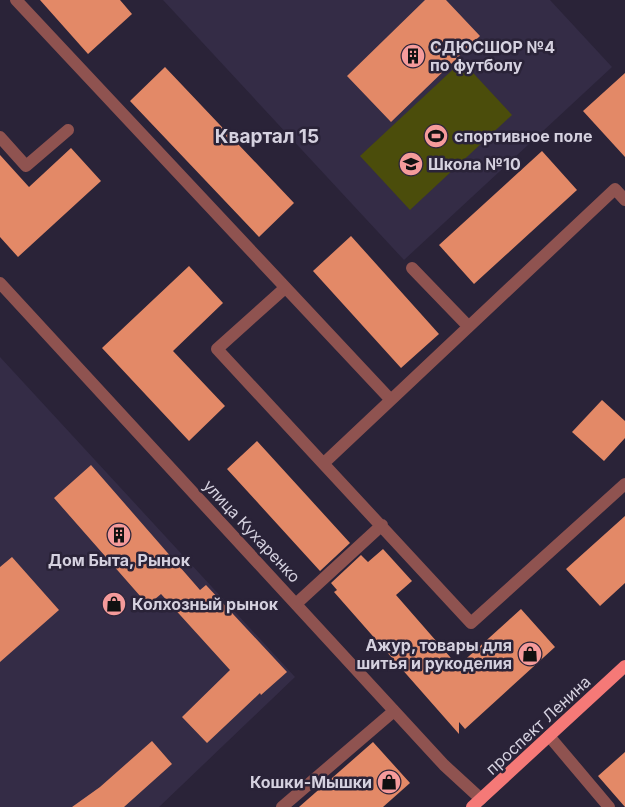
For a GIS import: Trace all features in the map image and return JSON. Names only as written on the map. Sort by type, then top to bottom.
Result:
[{"type":"main road","name":"проспект Ленина","points":[[477,803],[625,666]]},
{"type":"street","points":[[16,0],[390,399]]},
{"type":"street","points":[[0,137],[26,166],[68,130]]},
{"type":"street","points":[[324,463],[615,189],[625,200]]},
{"type":"street","points":[[412,268],[468,326]]},
{"type":"street","name":"улица Кухаренко","points":[[0,283],[297,603],[477,803]]},
{"type":"street","points":[[285,288],[217,350],[382,525],[471,623],[625,484]]},
{"type":"street","points":[[297,603],[382,525]]},
{"type":"street","points":[[282,807],[394,711]]},
{"type":"street","points":[[549,736],[609,807]]},
{"type":"shaded area","name":"Школа №10","points":[[163,0],[550,0],[612,67],[404,260]]},
{"type":"shaded area","name":"спортивное поле","points":[[462,61],[512,115],[410,210],[360,156]]},
{"type":"shaded area","name":"Колхозный рынок","points":[[0,357],[295,677],[159,807],[0,807]]},
{"type":"building","points":[[40,0],[120,0],[132,14],[88,54]]},
{"type":"building","name":"СДЮСШОР №4 по футболу","points":[[425,0],[446,0],[480,36],[391,122],[347,76]]},
{"type":"building","points":[[165,67],[294,203],[259,237],[130,101]]},
{"type":"building","points":[[625,73],[625,157],[583,111]]},
{"type":"building","points":[[71,148],[101,181],[18,257],[0,237],[0,155],[29,187]]},
{"type":"building","points":[[542,151],[577,190],[474,284],[439,245]]},
{"type":"building","points":[[351,236],[439,334],[401,368],[313,271]]},
{"type":"building","points":[[189,266],[223,303],[173,351],[225,406],[189,441],[102,348]]},
{"type":"building","points":[[602,400],[625,421],[625,438],[604,461],[572,432]]},
{"type":"building","points":[[257,441],[350,543],[320,571],[227,469]]},
{"type":"building","points":[[91,465],[200,590],[206,585],[287,672],[261,695],[260,693],[207,743],[182,717],[230,670],[161,594],[148,605],[54,498]]},
{"type":"building","points":[[625,516],[625,583],[600,606],[566,569]]},
{"type":"building","points":[[383,549],[412,581],[396,595],[458,666],[521,609],[555,647],[465,729],[459,722],[459,734],[334,592],[337,590],[331,583],[361,555],[368,562]]},
{"type":"building","points":[[12,557],[59,610],[0,662],[0,567]]},
{"type":"building","points":[[152,741],[172,764],[124,807],[72,807],[100,787]]},
{"type":"building","points":[[373,742],[410,783],[383,807],[299,807]]},
{"type":"building","points":[[625,752],[625,807],[598,776]]},
{"type":"place","name":"СДЮСШОР №4 по футболу","points":[[413,56]]},
{"type":"place","name":"спортивное поле","points":[[436,136]]},
{"type":"place","name":"Школа №10","points":[[411,164]]},
{"type":"place","name":"Дом Быта, Рынок","points":[[119,535]]},
{"type":"place","name":"Колхозный рынок","points":[[114,604]]},
{"type":"place","name":"Ажур, товары для шитья и рукоделия","points":[[530,654]]},
{"type":"place","name":"Кошки-Мышки","points":[[389,782]]},
{"type":"district","name":"Квартал 15","points":[[267,136]]}]
